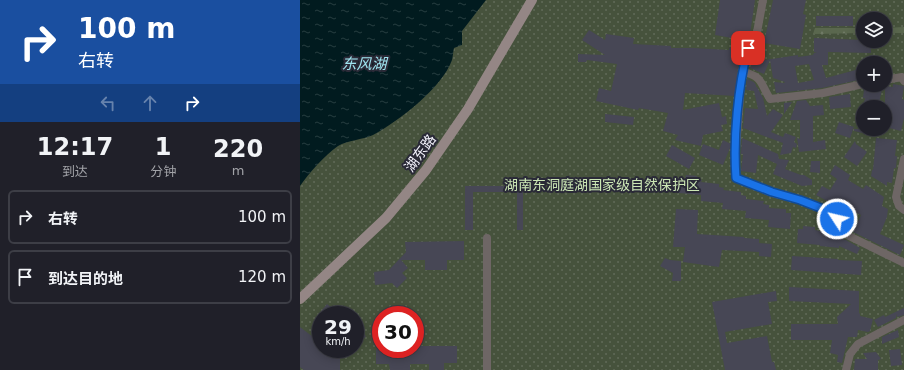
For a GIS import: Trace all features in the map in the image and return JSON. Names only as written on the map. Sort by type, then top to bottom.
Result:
[{"type":"street","name":"湖东路","points":[[300,299],[386,218],[426,170],[468,109],[532,0]]},
{"type":"street","points":[[762,0],[755,43],[748,48],[742,71],[734,161],[736,178],[831,212],[849,236],[904,263]]},
{"type":"street","points":[[742,71],[760,79],[770,99],[823,93],[856,86]]},
{"type":"street","points":[[892,79],[903,78]]},
{"type":"street","points":[[904,159],[896,197],[899,206],[904,210]]},
{"type":"street","points":[[487,238],[487,370]]},
{"type":"street","points":[[846,370],[850,354],[858,344],[904,320]]},
{"type":"green space","name":"湖南东洞庭湖国家级自然保护区","points":[[300,0],[904,0],[904,370],[300,370]]},
{"type":"green space","points":[[904,27],[904,33],[892,33],[892,28]]},
{"type":"green space","points":[[815,28],[856,28],[856,33],[813,34]]},
{"type":"water","name":"东风湖","points":[[300,0],[486,0],[462,31],[462,45],[454,48],[452,60],[447,71],[439,82],[418,103],[395,121],[373,135],[346,142],[338,146],[318,164],[300,186]]},
{"type":"building","points":[[720,0],[755,0],[749,41],[715,35]]},
{"type":"building","points":[[773,0],[806,0],[803,14],[806,15],[800,49],[764,43]]},
{"type":"building","points":[[816,16],[853,16],[853,26],[816,26]]},
{"type":"building","points":[[589,30],[605,40],[606,34],[634,38],[633,44],[671,46],[671,48],[740,49],[735,96],[685,93],[683,110],[719,103],[722,117],[726,116],[727,124],[721,125],[723,131],[703,135],[701,146],[675,140],[678,135],[663,131],[668,113],[639,108],[638,110],[596,101],[599,88],[611,91],[617,64],[587,60],[586,62],[578,62],[578,54],[605,55],[582,40]]},
{"type":"building","points":[[814,38],[856,40],[856,48],[871,48],[871,53],[828,52],[828,65],[822,65],[826,78],[856,70],[856,81],[822,88],[776,93],[774,82],[785,82],[773,78],[770,60],[764,74],[750,68],[757,49],[763,52],[759,61],[798,55],[798,57],[813,55],[817,52],[814,52]],"holes":[[[809,64],[814,80],[798,83],[795,66]]]},
{"type":"building","points":[[747,79],[754,82],[756,85],[763,98],[767,116],[773,109],[783,115],[771,132],[783,137],[785,133],[796,137],[794,142],[797,144],[796,148],[793,147],[791,153],[780,155],[783,143],[743,128],[745,108],[758,109],[754,91],[746,90]]},
{"type":"building","points":[[893,84],[904,86],[902,99],[904,100],[904,118],[901,131],[892,129],[892,100],[885,100],[885,92],[892,92]]},
{"type":"building","points":[[864,92],[882,92],[880,100],[865,100],[865,98],[863,98]]},
{"type":"building","points":[[850,94],[851,107],[830,109],[829,97]]},
{"type":"building","points":[[806,100],[810,106],[823,105],[824,115],[813,116],[813,142],[825,140],[826,149],[799,152],[797,138],[800,139],[800,120],[790,120],[797,101]]},
{"type":"building","points":[[792,102],[784,114],[784,103]]},
{"type":"building","points":[[605,114],[634,117],[633,125],[605,122]]},
{"type":"building","points":[[839,122],[854,127],[850,138],[835,133]]},
{"type":"building","points":[[742,138],[778,154],[779,159],[789,160],[785,169],[804,175],[812,180],[812,185],[802,186],[773,174],[777,164],[758,155],[756,173],[741,171],[743,154],[741,154]]},
{"type":"building","points":[[876,138],[897,140],[895,156],[897,156],[896,168],[894,168],[892,183],[887,182],[887,186],[871,176],[873,170]]},
{"type":"building","points":[[723,140],[731,144],[723,165],[699,155],[703,144],[719,150]]},
{"type":"building","points":[[855,141],[856,144],[867,152],[857,166],[844,157]]},
{"type":"building","points":[[672,145],[695,158],[689,169],[666,156]]},
{"type":"building","points":[[811,161],[820,161],[820,173],[810,172]]},
{"type":"building","points":[[835,165],[850,175],[848,180],[863,189],[866,185],[884,197],[882,206],[888,209],[887,217],[880,234],[904,245],[900,255],[853,232],[861,215],[850,210],[849,213],[816,195],[822,186],[830,190],[837,179],[830,174]]},
{"type":"building","points":[[686,175],[697,176],[697,180],[702,180],[701,182],[719,184],[719,187],[724,188],[723,190],[741,192],[741,195],[746,196],[746,199],[764,201],[763,204],[769,205],[769,208],[786,209],[786,213],[791,213],[790,229],[768,227],[769,220],[745,218],[746,211],[722,209],[723,203],[701,201],[701,195],[679,193],[680,178],[685,179]]},
{"type":"building","points":[[465,186],[523,186],[523,230],[517,230],[517,192],[473,192],[473,230],[465,230]]},
{"type":"building","points":[[676,209],[698,210],[697,234],[759,239],[759,243],[772,244],[771,257],[759,256],[759,252],[722,250],[719,267],[683,262],[685,247],[673,247]]},
{"type":"building","points":[[803,226],[815,227],[815,230],[846,240],[860,248],[857,254],[839,246],[839,248],[797,243],[798,229],[803,229]]},
{"type":"building","points":[[464,241],[464,260],[447,260],[447,270],[425,270],[425,260],[401,260],[408,268],[402,273],[407,278],[397,288],[392,283],[375,285],[374,272],[389,270],[406,252],[405,242]]},
{"type":"building","points":[[792,256],[862,261],[861,275],[791,270]]},
{"type":"building","points":[[665,258],[681,261],[681,281],[672,281],[673,273],[660,266]]},
{"type":"building","points":[[789,287],[859,291],[860,316],[873,319],[870,331],[858,330],[857,337],[848,337],[842,363],[837,362],[838,355],[830,353],[832,340],[791,340],[791,324],[838,324],[837,317],[851,304],[789,301]]},
{"type":"building","points":[[776,291],[777,301],[768,302],[772,324],[725,332],[727,343],[767,336],[772,362],[774,362],[776,370],[725,370],[712,302]]},
{"type":"building","points":[[904,308],[904,315],[897,317],[896,314],[896,318],[878,327],[874,320],[884,315],[885,317]]},
{"type":"building","points":[[300,327],[312,336],[312,358],[340,358],[340,370],[304,370],[300,367]]},
{"type":"building","points":[[898,330],[899,337],[882,344],[882,337]]},
{"type":"building","points":[[424,346],[457,346],[457,363],[444,363],[444,370],[429,370],[429,364],[410,364],[410,370],[390,370],[389,364],[376,364],[376,358],[424,358]]},
{"type":"building","points":[[900,349],[902,365],[891,366],[889,350]]},
{"type":"building","points":[[876,352],[881,359],[878,360],[878,370],[854,370],[855,359],[867,359],[863,353]]},
{"type":"route","points":[[748,48],[742,71],[734,161],[736,178],[831,212],[837,219]]}]
